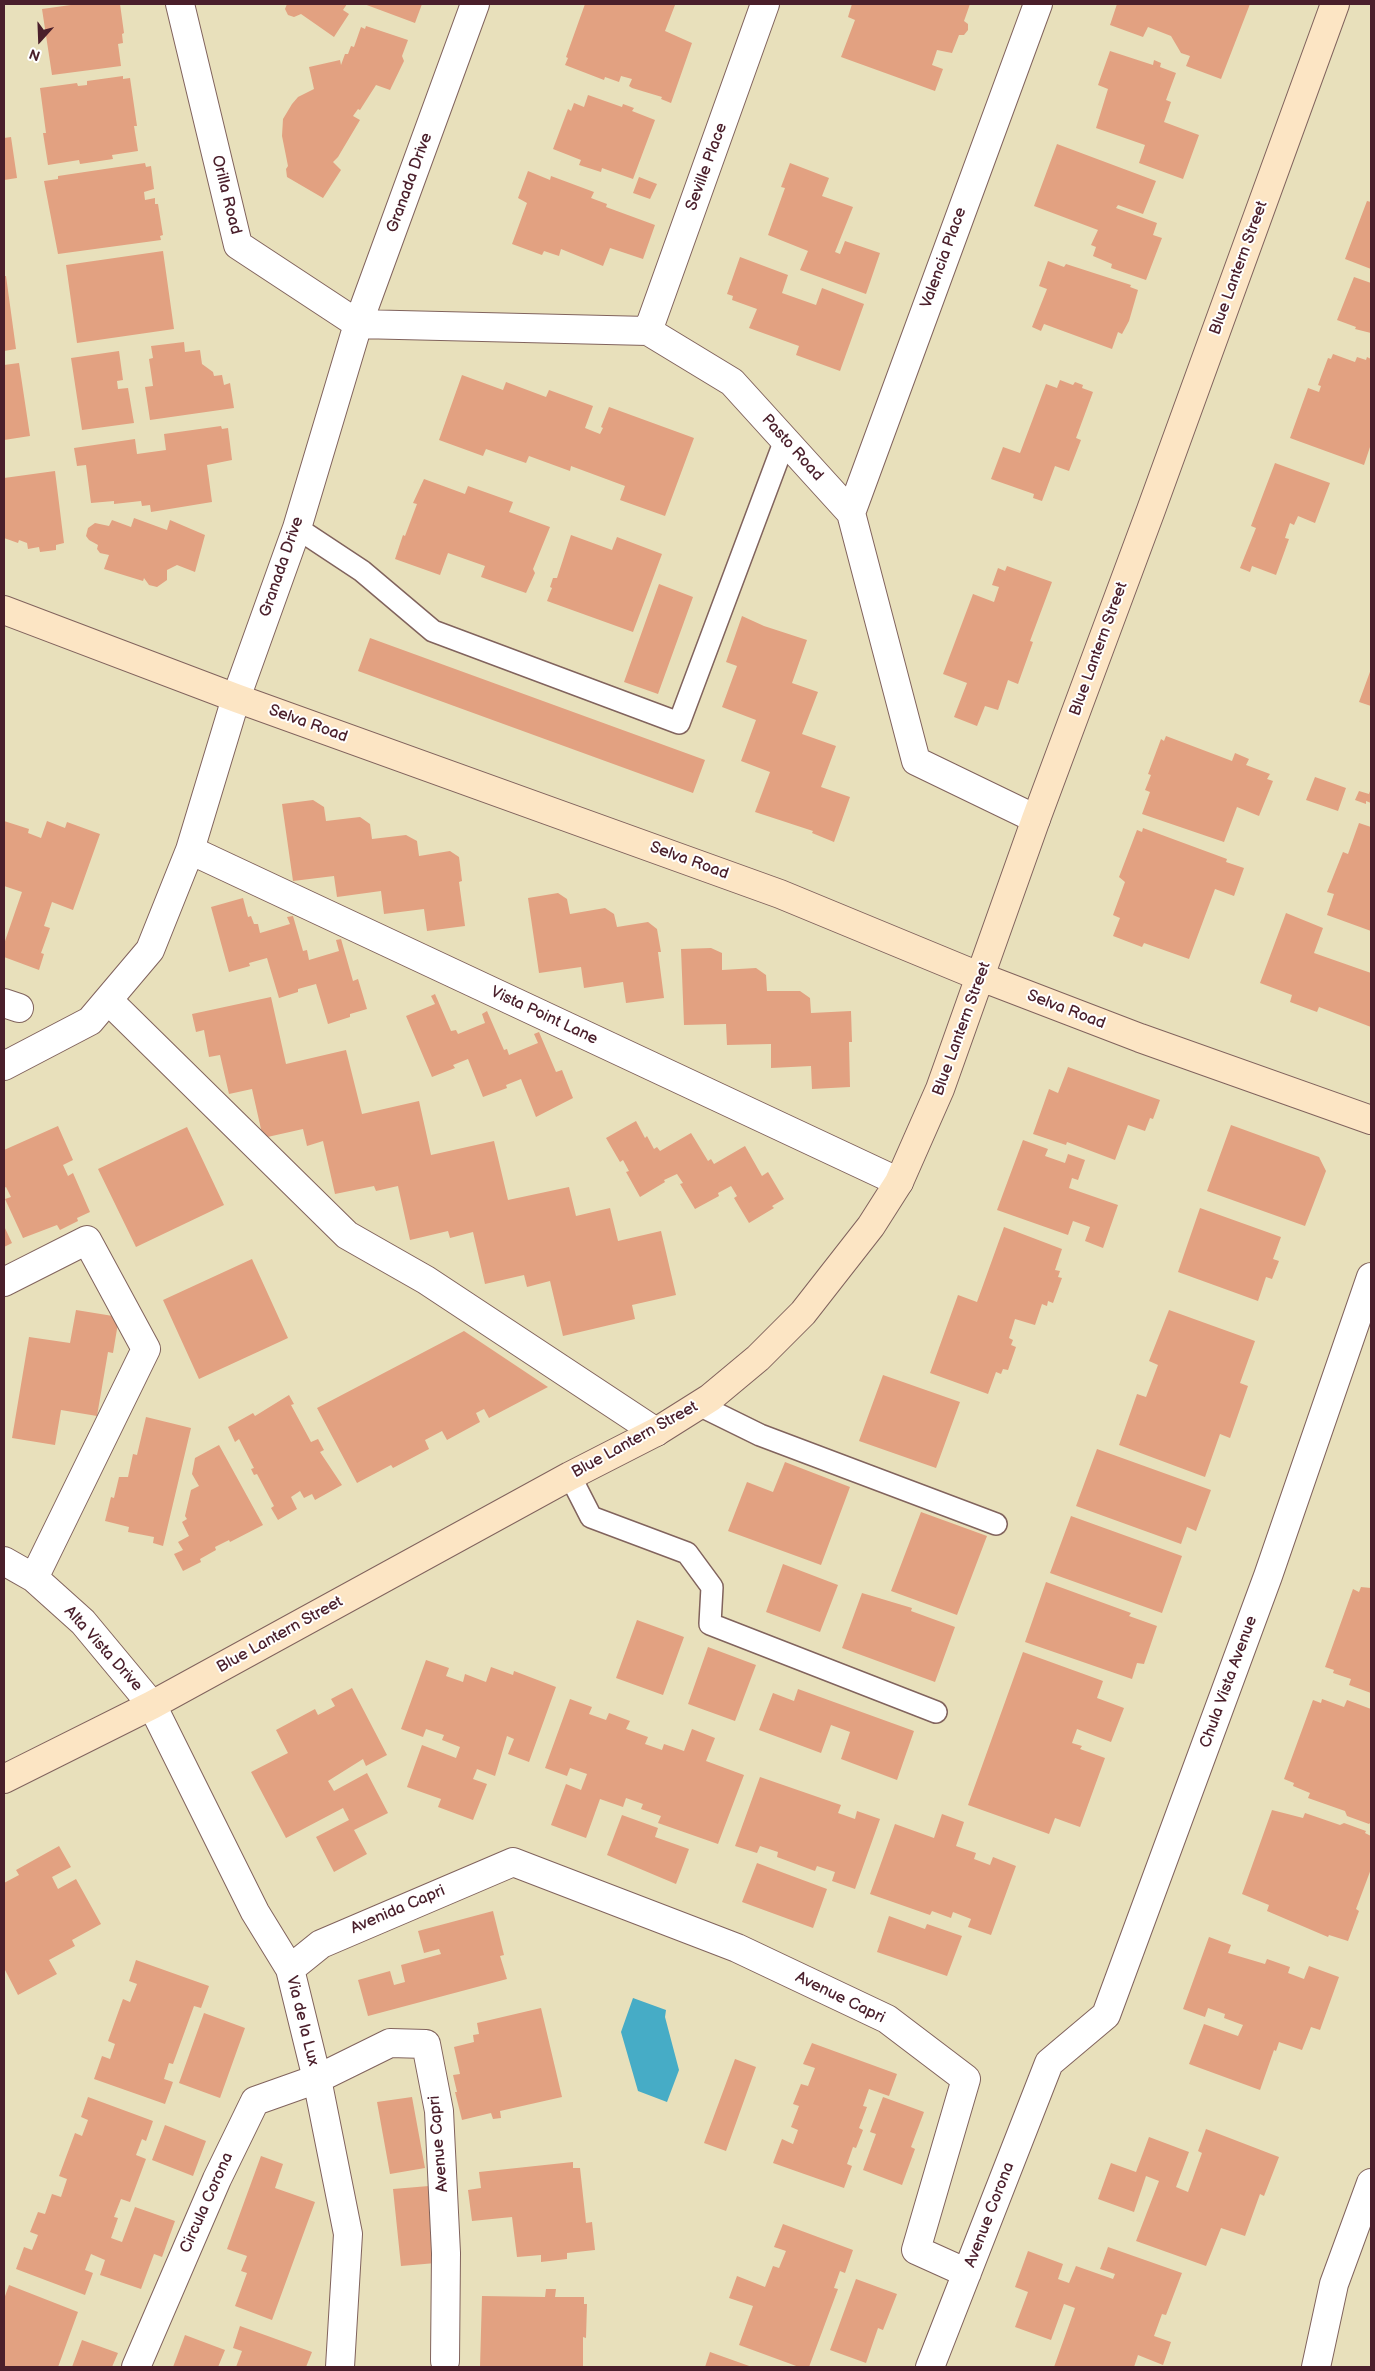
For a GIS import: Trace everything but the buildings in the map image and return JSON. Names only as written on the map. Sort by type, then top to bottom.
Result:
[{"type":"street","name":"Orilla Road","points":[[180,4],[238,245],[358,324]]},
{"type":"street","points":[[188,41],[201,4]]},
{"type":"street","name":"Granada Drive","points":[[4,1066],[90,1022],[150,950],[190,850],[236,698],[297,528],[358,324],[475,4]]},
{"type":"street","name":"Seville Place","points":[[648,331],[765,4]]},
{"type":"street","name":"Valencia Place","points":[[851,513],[1038,4]]},
{"type":"street","name":"Blue Lantern Street","points":[[4,1779],[152,1705],[570,1476],[656,1432],[710,1398],[758,1358],[803,1313],[872,1226],[899,1182],[940,1089],[1036,820],[1152,510],[1335,4]]},
{"type":"street","name":"Pasto Road","points":[[358,324],[648,331],[732,382],[851,513],[916,761],[1036,820]]},
{"type":"street","name":"Selva Road","points":[[4,610],[236,698],[780,894],[981,977],[1140,1038],[1371,1120]]},
{"type":"street","name":"Vista Point Lane","points":[[190,850],[899,1182]]},
{"type":"street","points":[[108,1000],[347,1235],[426,1280],[656,1432]]},
{"type":"street","points":[[4,1282],[87,1240],[146,1350],[34,1578]]},
{"type":"street","name":"Chula Vista Avenue","points":[[1049,2063],[1106,2015],[1268,1576],[1371,1276]]},
{"type":"street","name":"Alta Vista Drive","points":[[4,1561],[34,1578],[83,1622],[152,1705]]},
{"type":"street","name":"Via de la Lux","points":[[152,1705],[255,1912],[290,1969],[317,2079],[348,2234],[340,2367]]},
{"type":"street","name":"Avenida Capri","points":[[290,1969],[321,1944],[513,1862]]},
{"type":"street","name":"Avenue Capri","points":[[513,1862],[736,1948],[887,2019],[966,2080],[916,2250],[967,2273]]},
{"type":"street","name":"Avenue Capri","points":[[317,2079],[390,2043],[426,2044],[439,2111],[446,2253],[445,2361]]},
{"type":"street","name":"Avenue Corona","points":[[930,2367],[1049,2063]]},
{"type":"street","name":"Circula Corona","points":[[136,2367],[217,2179],[255,2101],[317,2079]]},
{"type":"street","points":[[1316,2367],[1334,2284],[1371,2183]]},
{"type":"lane","points":[[297,528],[362,571],[433,631],[679,724],[785,440]]},
{"type":"lane","points":[[699,1405],[760,1435],[996,1524]]},
{"type":"lane","points":[[570,1476],[591,1517],[687,1553],[712,1587],[710,1624],[936,1712]]},
{"type":"water","points":[[633,1998],[666,2010],[665,2017],[679,2070],[667,2102],[638,2091],[621,2032]]}]
